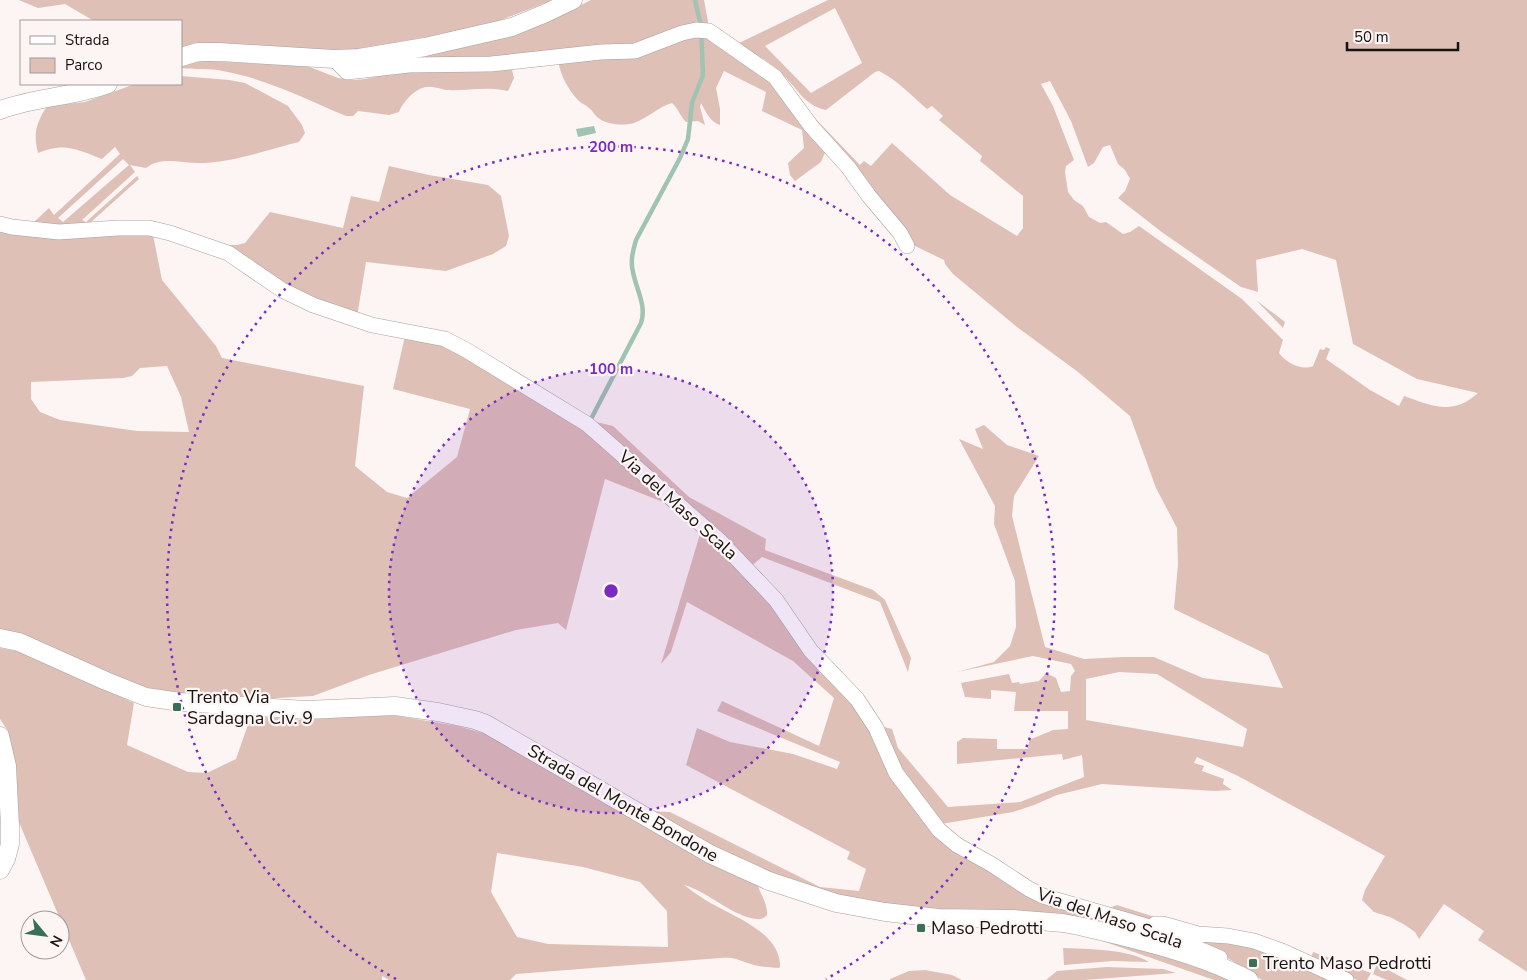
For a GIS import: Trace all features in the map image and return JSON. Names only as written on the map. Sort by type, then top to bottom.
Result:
[{"type":"street","points":[[182,57],[198,52],[219,52],[334,59],[359,58],[416,49],[512,27],[546,14],[573,0]]},
{"type":"street","points":[[334,59],[347,72],[409,65],[491,64],[635,50],[702,30],[775,77],[812,126],[848,167],[900,233],[907,246]]},
{"type":"street","points":[[0,110],[14,105],[94,90],[106,85]]},
{"type":"street","name":"Via del Maso Scala","points":[[0,224],[59,232],[149,228],[170,233],[207,244],[228,253],[282,290],[313,305],[372,325],[445,340],[466,350],[587,424],[720,540],[776,600],[810,651],[856,699],[876,728],[896,773],[942,834],[1013,880],[1036,892],[1143,925],[1223,959],[1237,970],[1242,977]]},
{"type":"street","name":"Strada del Monte Bondone","points":[[0,638],[19,642],[146,697],[180,702],[306,710],[395,706],[438,712],[475,720],[486,724],[577,775],[710,854],[768,881],[836,902],[885,912],[938,918],[1012,919],[1079,926],[1178,953],[1242,977]]},
{"type":"street","points":[[0,736],[7,766],[10,826],[10,844],[6,859],[0,870]]},
{"type":"street","points":[[1143,925],[1163,924],[1198,934],[1228,936],[1254,941],[1282,951],[1346,980]]},
{"type":"green space","points":[[19,0],[553,0],[496,22],[376,48],[342,51],[182,49],[182,20],[92,20],[65,4],[38,8]]},
{"type":"green space","points":[[591,0],[704,0],[709,27],[653,41],[532,57],[399,60],[561,15]]},
{"type":"green space","points":[[828,0],[1527,0],[1527,972],[1478,940],[1484,931],[1444,904],[1419,939],[1415,932],[1405,925],[1390,917],[1374,912],[1362,900],[1365,890],[1385,856],[1238,776],[1197,757],[1194,763],[1204,766],[1202,771],[1224,779],[1223,784],[1232,790],[1214,791],[1102,784],[1057,795],[1013,812],[941,824],[907,782],[880,726],[892,729],[898,748],[948,807],[1020,802],[1084,777],[1082,755],[1063,760],[1062,754],[957,764],[957,742],[963,738],[997,739],[997,749],[1028,749],[1029,740],[1053,730],[1068,729],[1068,711],[1014,711],[1016,692],[991,690],[991,699],[965,697],[961,683],[1009,674],[1012,683],[1019,682],[1020,684],[1039,681],[1046,673],[1056,678],[1061,692],[1070,691],[1071,676],[1075,671],[1071,664],[1033,656],[957,672],[994,662],[1010,646],[1016,627],[1015,581],[994,524],[995,506],[959,439],[983,449],[975,429],[984,425],[1007,445],[1039,456],[1014,496],[1012,516],[1045,647],[1084,659],[1154,657],[1203,678],[1283,688],[1268,655],[1174,609],[1178,564],[1177,528],[1156,488],[1130,416],[1078,372],[1017,327],[953,274],[944,260],[911,244],[809,112],[860,165],[864,161],[871,166],[892,143],[950,195],[1017,236],[1023,228],[1023,196],[980,161],[982,156],[939,120],[943,116],[932,106],[927,109],[898,83],[879,71],[875,72],[826,110],[818,108],[806,100],[787,78],[739,43]],"holes":[[[835,8],[862,63],[811,93],[765,46]],[[1050,81],[1071,121],[1088,167],[1094,163],[1103,147],[1110,145],[1118,164],[1125,170],[1130,179],[1125,191],[1118,198],[1163,233],[1241,287],[1258,292],[1256,260],[1302,249],[1336,260],[1353,344],[1417,379],[1478,393],[1460,405],[1451,407],[1433,406],[1404,396],[1399,406],[1370,390],[1326,359],[1330,349],[1326,347],[1324,350],[1320,349],[1313,366],[1299,367],[1286,360],[1279,353],[1283,340],[1242,299],[1139,226],[1123,234],[1106,222],[1100,223],[1089,217],[1083,206],[1074,200],[1068,192],[1066,166],[1074,160],[1053,106],[1041,84]],[[1119,672],[1157,674],[1247,729],[1243,747],[1086,720],[1086,679]]]},
{"type":"green space","points":[[708,35],[770,77],[827,148],[821,162],[795,181],[790,175],[788,163],[804,148],[802,130],[762,111],[766,92],[724,71],[716,88],[720,109],[720,125],[711,119],[701,103],[700,107],[705,125],[698,121],[686,122],[672,103],[634,123],[620,125],[601,120],[579,101],[566,82],[558,60],[684,36]]},
{"type":"green space","points":[[195,62],[307,66],[338,78],[354,80],[393,73],[508,68],[512,70],[514,78],[508,91],[485,89],[446,90],[427,87],[418,90],[410,96],[399,112],[389,115],[358,111],[353,116],[346,116],[255,79],[218,70],[182,68],[182,66]]},
{"type":"green space","points":[[182,76],[229,80],[245,83],[288,106],[302,125],[305,133],[299,142],[223,161],[198,163],[164,161],[152,164],[146,168],[130,165],[135,172],[82,220],[86,222],[137,176],[139,179],[91,222],[92,228],[31,225],[49,208],[54,215],[120,154],[115,147],[102,159],[63,147],[38,153],[36,129],[47,106],[85,102],[132,85],[182,85]],"holes":[[[123,159],[129,165],[63,222],[58,218]]]},
{"type":"green space","points":[[389,166],[488,185],[501,196],[509,236],[506,246],[493,254],[446,271],[366,262],[357,317],[301,296],[223,245],[245,243],[270,212],[343,228],[351,196],[379,202]]},
{"type":"green space","points":[[0,228],[153,235],[162,280],[216,346],[222,358],[364,386],[355,466],[387,492],[407,498],[457,457],[470,409],[393,389],[405,336],[440,343],[585,427],[708,534],[774,604],[872,731],[961,852],[1148,936],[914,911],[837,895],[778,877],[727,854],[650,811],[670,812],[820,887],[859,891],[866,869],[847,859],[850,852],[686,765],[697,728],[730,742],[793,754],[837,769],[840,762],[717,711],[722,701],[819,746],[834,698],[793,661],[687,602],[671,652],[661,664],[700,534],[663,502],[605,479],[566,630],[558,623],[516,630],[369,675],[313,696],[259,699],[150,691],[17,634],[0,629]],"holes":[[[167,366],[181,397],[189,432],[137,431],[60,420],[40,412],[31,399],[31,382],[123,378],[132,376],[140,368]]]},
{"type":"green space","points":[[1256,300],[1285,322],[1283,328]]},
{"type":"green space","points":[[592,421],[613,426],[689,497],[766,539],[765,550],[873,590],[885,600],[911,658],[908,672],[880,602],[762,557],[750,567]]},
{"type":"green space","points":[[0,648],[21,652],[134,703],[127,745],[188,772],[207,773],[236,759],[251,716],[303,720],[386,714],[458,726],[486,734],[504,742],[718,868],[758,886],[767,911],[767,915],[760,919],[740,914],[684,885],[706,900],[759,930],[774,946],[779,956],[780,967],[758,966],[736,959],[725,958],[516,974],[510,980],[389,980],[382,976],[382,980],[86,980],[70,942],[70,910],[56,910],[18,820],[13,753],[8,731],[0,719]],"holes":[[[497,853],[583,867],[640,882],[667,911],[668,947],[548,944],[517,937],[491,892]]]},
{"type":"green space","points":[[1117,905],[1158,918],[1147,922],[1106,909]]},
{"type":"green space","points":[[1164,929],[1256,944],[1335,980],[1262,980],[1231,960]]},
{"type":"green space","points":[[1094,938],[1167,956],[1238,980],[1214,980]]},
{"type":"green space","points":[[1063,948],[1119,952],[1130,954],[1149,962],[1112,961],[1064,965]]},
{"type":"green space","points":[[1313,952],[1371,973],[1367,980],[1357,980],[1310,961]]},
{"type":"green space","points":[[1377,964],[1407,980],[1387,980],[1373,974]]},
{"type":"green space","points":[[1107,967],[1163,969],[1176,973],[1084,980],[1046,980],[1057,971]]},
{"type":"green space","points":[[925,970],[952,975],[962,980],[890,980],[909,971]]},
{"type":"shaded area","points":[[594,126],[596,133],[578,137],[576,129]]},
{"type":"waterway","points":[[591,419],[643,317],[642,304],[632,264],[636,240],[680,158],[688,139],[692,103],[703,75],[701,26],[695,0]]},
{"type":"place","name":"Trento Via Sardagna Civ. 9","points":[[177,707]]},
{"type":"place","name":"Maso Pedrotti","points":[[921,928]]},
{"type":"place","name":"Trento Maso Pedrotti","points":[[1253,963]]}]
